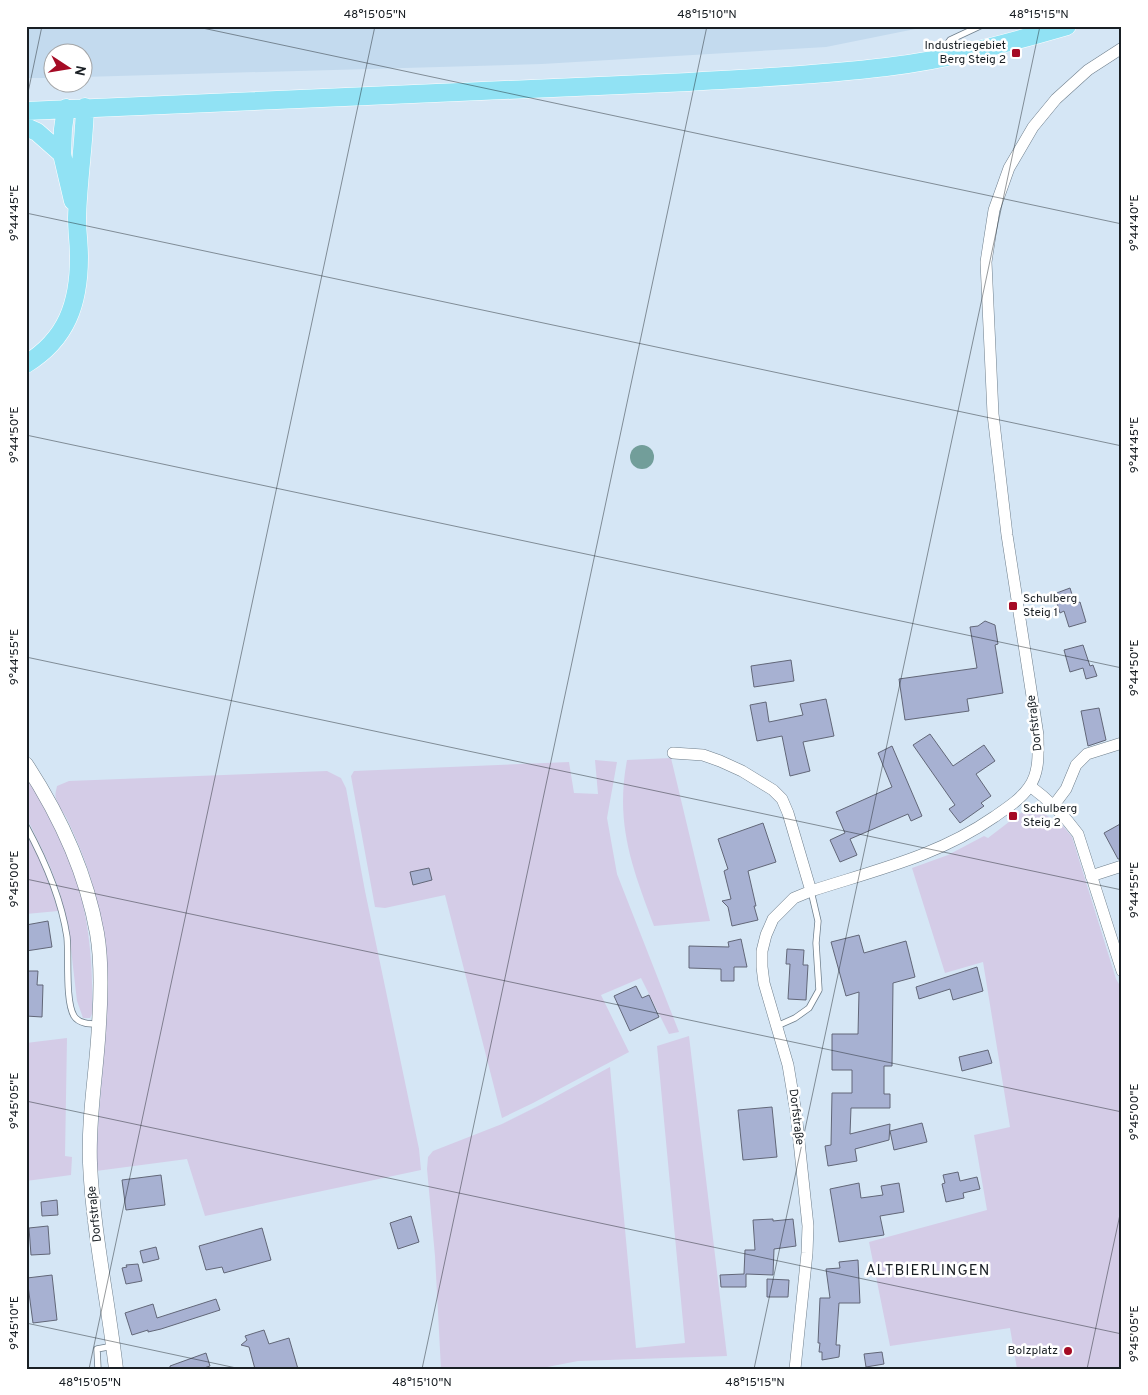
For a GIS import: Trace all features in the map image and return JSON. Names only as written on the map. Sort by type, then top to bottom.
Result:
[{"type":"main road","points":[[26,110],[796,76],[887,67],[938,58],[1010,43],[1067,26]]},
{"type":"main road","points":[[26,364],[39,357],[60,334],[75,304],[78,283],[77,218],[85,107]]},
{"type":"main road","points":[[66,108],[62,154],[77,218]]},
{"type":"main road","points":[[26,126],[37,132],[62,154]]},
{"type":"street","name":"Dorfstraße","points":[[796,1369],[808,1226],[796,1113],[789,1071],[764,983],[762,952],[773,919],[794,898],[920,856],[951,843],[1003,811],[1020,798],[1030,786],[1039,757],[1038,735],[1007,535],[993,414],[986,262],[994,210],[1009,168],[1033,127],[1056,99],[1088,70],[1122,48]]},
{"type":"street","points":[[1054,804],[1066,789],[1076,765],[1087,754],[1122,743]]},
{"type":"street","points":[[673,754],[703,755],[720,761],[742,770],[773,790],[782,799],[788,813],[811,891]]},
{"type":"street","name":"Dorfstraße","points":[[26,764],[62,824],[87,892],[97,934],[100,975],[99,1024],[90,1162],[97,1238],[116,1369]]},
{"type":"street","points":[[1030,786],[1054,804],[1078,834],[1122,971]]},
{"type":"street","points":[[1091,876],[1122,866]]},
{"type":"lane","points":[[938,58],[950,40],[980,26]]},
{"type":"lane","points":[[26,826],[54,885],[62,914],[67,938],[71,1005],[75,1017],[84,1024],[99,1024]]},
{"type":"lane","points":[[777,1026],[795,1018],[809,1008],[820,990],[816,943],[818,921],[811,891]]},
{"type":"lane","points":[[98,1369],[97,1349],[113,1346]]},
{"type":"shaded area","points":[[26,26],[930,26],[826,47],[542,64],[92,77],[92,42],[42,42],[42,78],[26,78]]},
{"type":"shaded area","points":[[642,445],[647,446],[653,452],[653,462],[647,468],[642,469],[637,468],[631,462],[630,457],[631,452],[637,446]]},
{"type":"shaded area","points":[[671,758],[710,921],[654,926],[628,845],[624,825],[624,783],[627,760]]},
{"type":"shaded area","points":[[595,760],[617,762],[607,818],[617,874],[679,1032],[669,1034],[641,978],[601,995],[629,1052],[502,1118],[445,895],[385,908],[375,907],[351,776],[354,771],[569,762],[574,793],[598,794]]},
{"type":"shaded area","points":[[327,771],[341,778],[346,788],[365,891],[419,1149],[421,1170],[205,1216],[187,1159],[96,1171],[105,1037],[106,970],[103,936],[97,903],[84,859],[56,799],[57,786],[69,781]]},
{"type":"shaded area","points":[[26,774],[68,853],[82,898],[90,944],[92,1014],[90,1018],[83,1018],[77,1001],[69,932],[59,890],[26,816]]},
{"type":"shaded area","points":[[1026,809],[1045,814],[1060,826],[1063,826],[1072,837],[1116,979],[1122,989],[1122,1369],[1017,1369],[1010,1328],[890,1346],[869,1242],[987,1210],[974,1135],[1010,1127],[983,962],[945,973],[912,868],[948,855],[984,836],[988,838]]},
{"type":"shaded area","points":[[26,832],[52,890],[58,911],[26,914]]},
{"type":"shaded area","points":[[689,1036],[727,1356],[578,1361],[537,1369],[441,1369],[435,1256],[427,1169],[428,1157],[433,1151],[502,1124],[610,1067],[636,1348],[685,1343],[657,1046]]},
{"type":"shaded area","points":[[67,1038],[65,1156],[72,1157],[71,1175],[26,1181],[26,1043]]},
{"type":"building","points":[[1070,588],[1075,604],[1080,602],[1086,622],[1069,627],[1064,611],[1060,613],[1054,594]]},
{"type":"building","points":[[985,621],[995,625],[998,644],[995,645],[1003,693],[967,699],[969,711],[905,720],[899,679],[977,668],[970,627],[978,626]]},
{"type":"building","points":[[1083,645],[1090,666],[1093,665],[1097,676],[1086,679],[1083,668],[1070,672],[1064,650]]},
{"type":"building","points":[[791,660],[794,681],[754,687],[751,666]]},
{"type":"building","points":[[826,699],[834,736],[803,742],[810,771],[790,776],[782,736],[757,741],[750,705],[766,702],[769,722],[803,715],[800,704]]},
{"type":"building","points":[[1099,708],[1106,740],[1088,746],[1081,711]]},
{"type":"building","points":[[930,734],[953,766],[984,745],[995,761],[976,774],[991,796],[981,803],[984,806],[960,823],[949,809],[955,805],[913,745]]},
{"type":"building","points":[[892,746],[922,816],[911,821],[908,814],[850,839],[857,855],[840,862],[830,840],[845,833],[836,812],[892,787],[878,753]]},
{"type":"building","points":[[763,823],[776,862],[748,871],[758,920],[732,926],[728,907],[722,901],[731,899],[724,871],[728,869],[718,839]]},
{"type":"building","points":[[1122,823],[1122,859],[1118,859],[1104,833]]},
{"type":"building","points":[[429,868],[432,880],[413,885],[410,872]]},
{"type":"building","points":[[48,921],[52,947],[26,951],[26,925]]},
{"type":"building","points":[[859,935],[864,953],[906,941],[915,977],[893,983],[892,1066],[884,1066],[884,1094],[890,1094],[890,1108],[851,1108],[850,1134],[890,1124],[889,1140],[855,1149],[857,1161],[828,1166],[825,1146],[831,1145],[832,1093],[852,1093],[852,1070],[832,1070],[832,1034],[858,1034],[859,992],[846,996],[831,942]]},
{"type":"building","points":[[741,939],[747,967],[734,967],[734,981],[721,981],[721,969],[689,968],[689,946],[729,947],[728,942]]},
{"type":"building","points":[[787,949],[804,950],[803,965],[808,965],[806,1000],[788,999],[790,964],[786,964]]},
{"type":"building","points":[[977,967],[983,991],[953,1000],[950,989],[919,999],[916,987]]},
{"type":"building","points":[[26,971],[38,971],[37,985],[43,985],[42,1017],[26,1016]]},
{"type":"building","points":[[636,986],[642,998],[649,995],[659,1017],[630,1031],[614,996]]},
{"type":"building","points":[[988,1050],[992,1063],[962,1071],[959,1057]]},
{"type":"building","points":[[772,1107],[777,1157],[743,1160],[738,1110]]},
{"type":"building","points":[[922,1123],[927,1142],[894,1150],[890,1131]]},
{"type":"building","points":[[958,1172],[960,1181],[977,1177],[980,1189],[963,1193],[964,1198],[946,1202],[942,1184],[945,1183],[943,1175]]},
{"type":"building","points":[[161,1175],[165,1205],[126,1210],[122,1180]]},
{"type":"building","points":[[859,1183],[861,1198],[883,1195],[881,1186],[899,1183],[904,1212],[880,1216],[884,1235],[839,1242],[830,1189]]},
{"type":"building","points":[[57,1200],[58,1215],[42,1216],[41,1202]]},
{"type":"building","points":[[411,1216],[419,1242],[398,1249],[390,1223]]},
{"type":"building","points":[[773,1219],[773,1221],[793,1219],[796,1246],[774,1249],[773,1275],[746,1274],[746,1287],[721,1287],[720,1275],[744,1274],[745,1250],[755,1250],[753,1220]]},
{"type":"building","points":[[48,1226],[50,1254],[31,1255],[29,1228]]},
{"type":"building","points":[[262,1228],[271,1260],[224,1273],[222,1267],[206,1270],[199,1246]]},
{"type":"building","points":[[156,1247],[159,1259],[143,1263],[140,1251]]},
{"type":"building","points":[[858,1260],[860,1303],[839,1303],[836,1345],[840,1345],[839,1357],[822,1360],[822,1352],[819,1352],[820,1343],[818,1343],[820,1298],[830,1298],[826,1269],[840,1268],[839,1262]]},
{"type":"building","points":[[138,1264],[142,1281],[126,1284],[122,1268],[127,1267],[126,1265]]},
{"type":"building","points":[[52,1275],[57,1320],[33,1323],[27,1278]]},
{"type":"building","points":[[767,1279],[789,1280],[788,1297],[767,1297]]},
{"type":"building","points":[[216,1299],[220,1310],[161,1329],[148,1332],[148,1330],[132,1335],[125,1313],[153,1304],[157,1318]]},
{"type":"building","points":[[264,1330],[269,1344],[289,1338],[298,1369],[255,1369],[249,1347],[241,1345],[247,1340],[245,1336]]},
{"type":"building","points":[[882,1352],[884,1364],[866,1367],[864,1354]]},
{"type":"building","points":[[206,1353],[210,1366],[201,1369],[170,1369],[170,1366]]},
{"type":"place","name":"Industriegebiet Berg Steig 2","points":[[1016,53]]},
{"type":"place","name":"Schulberg Steig 1","points":[[1013,606]]},
{"type":"place","name":"Schulberg Steig 2","points":[[1013,816]]},
{"type":"place","name":"Bolzplatz","points":[[1068,1351]]},
{"type":"district","name":"ALTBIERLINGEN","points":[[928,1271]]}]
